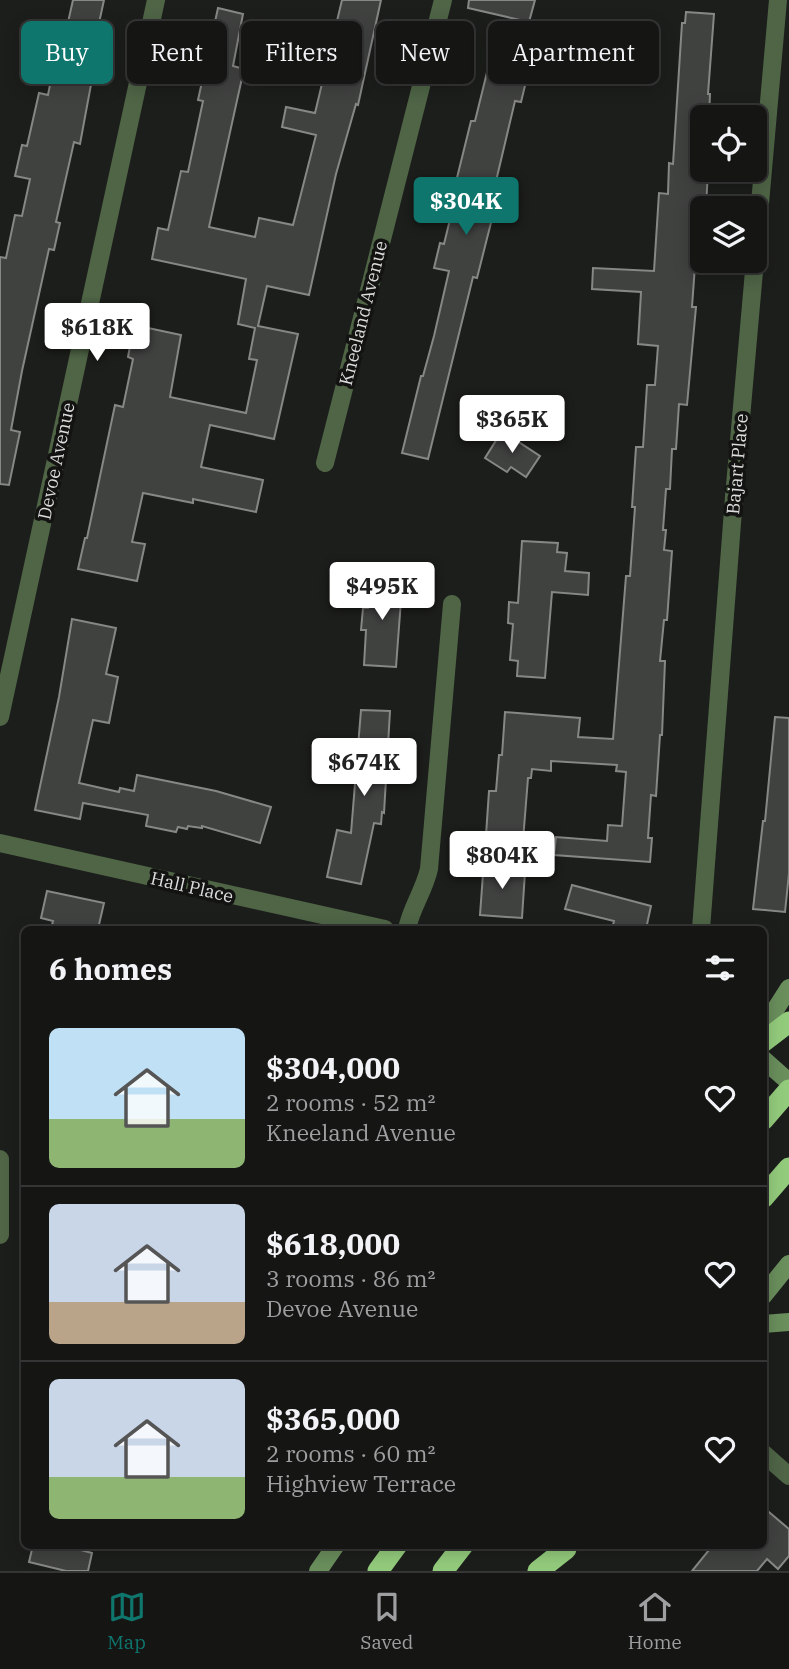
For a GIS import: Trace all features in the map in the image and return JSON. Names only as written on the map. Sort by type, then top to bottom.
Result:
[{"type":"highway","points":[[767,1039],[789,1022]]},
{"type":"highway","points":[[767,1115],[789,1090]]},
{"type":"highway","points":[[767,1193],[789,1168]]},
{"type":"highway","points":[[379,1571],[394,1549]]},
{"type":"highway","points":[[443,1571],[460,1549]]},
{"type":"highway","points":[[538,1571],[565,1549]]},
{"type":"main road","points":[[767,1023],[789,988]]},
{"type":"main road","points":[[767,1062],[789,1082]]},
{"type":"main road","points":[[767,1291],[789,1264]]},
{"type":"main road","points":[[767,1324],[789,1322]]},
{"type":"main road","points":[[318,1571],[333,1549]]},
{"type":"main road","points":[[558,1571],[566,1549]]},
{"type":"street","name":"Devoe Avenue","points":[[0,717],[156,0]]},
{"type":"street","name":"Kneeland Avenue","points":[[325,463],[443,0]]},
{"type":"street","name":"Bajart Place","points":[[702,926],[734,498],[778,0]]},
{"type":"street","points":[[408,926],[429,869],[452,604]]},
{"type":"street","name":"Hall Place","points":[[0,843],[372,926]]},
{"type":"street","points":[[0,1159],[0,1235]]},
{"type":"street","points":[[767,1457],[789,1476]]},
{"type":"building","points":[[73,0],[104,0],[99,21],[68,21]]},
{"type":"building","points":[[342,0],[381,0],[358,105],[356,104],[336,174],[309,295],[267,286],[258,326],[298,334],[274,439],[210,425],[201,467],[263,480],[256,512],[193,499],[193,503],[143,493],[132,542],[145,544],[137,581],[78,569],[115,405],[123,407],[133,359],[128,357],[134,325],[181,335],[170,397],[246,413],[257,360],[249,359],[255,328],[238,324],[246,279],[152,259],[158,228],[168,230],[181,171],[188,172],[203,101],[198,100],[201,84],[227,84],[227,21],[215,21],[218,8],[243,14],[233,66],[241,68],[241,83],[209,227],[255,237],[259,218],[293,225],[316,135],[282,127],[286,107],[315,113],[322,84],[362,84],[362,21],[337,21]]},
{"type":"building","points":[[469,0],[535,0],[529,21],[468,8]]},
{"type":"building","points":[[686,12],[714,14],[710,105],[690,105],[690,182],[707,182],[707,196],[690,196],[690,273],[694,273],[692,307],[696,307],[687,405],[679,404],[676,449],[672,449],[670,489],[666,489],[664,550],[672,551],[667,620],[664,620],[660,661],[665,661],[662,735],[656,796],[651,795],[648,838],[652,838],[650,862],[554,855],[556,837],[607,841],[608,825],[622,826],[626,772],[616,771],[617,765],[551,761],[551,771],[532,769],[531,778],[528,778],[522,853],[485,850],[489,791],[496,791],[505,712],[580,718],[578,737],[613,739],[626,576],[630,576],[636,447],[643,447],[647,385],[655,385],[658,346],[638,344],[641,292],[592,289],[593,268],[654,271],[659,193],[668,194],[669,163],[673,164],[682,23],[685,23]]},
{"type":"building","points":[[488,68],[488,84],[525,84],[521,102],[515,101],[492,198],[497,199],[477,278],[473,277],[428,459],[402,453],[449,271],[434,268],[440,243],[444,244],[454,203],[451,202],[471,121],[475,121]]},
{"type":"building","points":[[50,84],[91,84],[80,144],[74,142],[56,222],[60,223],[54,250],[49,249],[22,371],[11,430],[20,432],[9,485],[0,484],[0,257],[6,258],[15,215],[22,216],[30,179],[15,176],[22,145],[27,146],[39,93],[48,95]]},
{"type":"building","points":[[502,431],[540,456],[526,477],[511,467],[507,472],[485,458]]},
{"type":"building","points":[[522,541],[558,543],[557,552],[567,553],[565,571],[589,573],[588,595],[552,592],[545,678],[517,676],[518,661],[510,660],[513,624],[508,623],[509,602],[518,603]]},
{"type":"building","points":[[370,573],[396,575],[394,600],[401,600],[396,667],[364,665],[366,630],[361,630],[363,608],[368,608]]},
{"type":"building","points":[[72,619],[116,628],[106,674],[118,677],[109,723],[93,720],[79,783],[119,792],[120,788],[134,791],[137,775],[216,791],[271,807],[260,843],[202,826],[188,826],[187,829],[178,827],[176,832],[146,826],[148,815],[83,803],[80,819],[35,810]]},
{"type":"building","points":[[361,710],[390,711],[384,813],[382,812],[381,824],[374,823],[361,884],[327,877],[337,830],[351,833]]},
{"type":"building","points":[[775,717],[789,718],[789,873],[785,912],[753,909]]},
{"type":"building","points":[[484,860],[525,872],[522,918],[480,915]]},
{"type":"building","points":[[572,885],[651,906],[647,926],[613,926],[614,921],[565,909]]},
{"type":"building","points":[[47,891],[104,903],[99,926],[52,926],[53,921],[41,918]]},
{"type":"building","points":[[767,1510],[789,1529],[789,1556],[778,1569],[767,1559],[757,1571],[692,1571],[710,1549],[767,1549]]},
{"type":"building","points":[[32,1549],[77,1549],[92,1553],[88,1571],[66,1571],[29,1562]]}]
